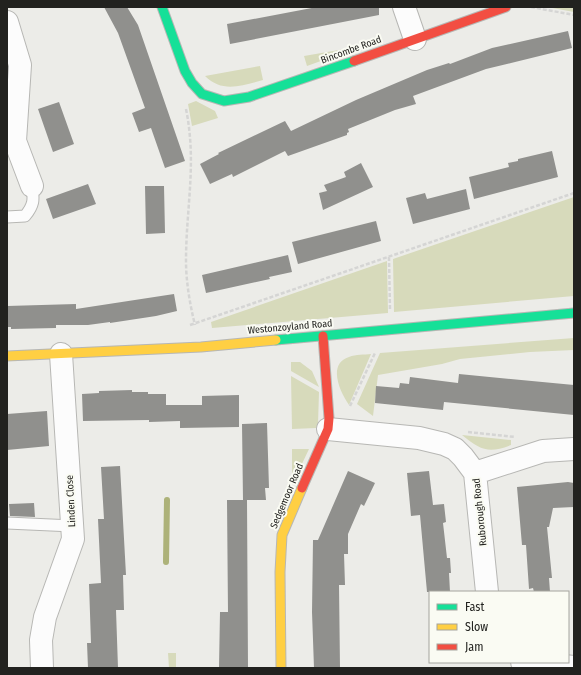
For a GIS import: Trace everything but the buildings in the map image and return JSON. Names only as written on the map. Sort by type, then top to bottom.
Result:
[{"type":"street","name":"Bincombe Road","points":[[162,7],[185,71],[192,83],[202,94],[224,101],[235,101],[305,78],[506,7]]},
{"type":"street","points":[[404,7],[415,39]]},
{"type":"street","points":[[7,22],[20,65],[11,141],[32,186]]},
{"type":"street","name":"Westonzoyland Road","points":[[7,356],[200,347],[574,313]]},
{"type":"street","name":"Sedgemoor Road","points":[[281,668],[280,572],[282,535],[333,430],[329,408],[323,336]]},
{"type":"street","name":"Linden Close","points":[[42,668],[41,640],[45,616],[69,552],[73,526],[61,354]]},
{"type":"street","name":"Ruborough Road","points":[[333,430],[419,438],[444,444],[455,449],[463,456],[475,473],[487,591]]},
{"type":"street","points":[[475,473],[543,451],[574,449]]},
{"type":"street","points":[[532,663],[574,667]]},
{"type":"lane","points":[[7,217],[25,216],[32,208],[34,197],[32,186]]},
{"type":"lane","points":[[7,523],[73,526]]},
{"type":"path","points":[[531,7],[574,15]]},
{"type":"path","points":[[185,104],[190,127],[192,161],[186,263],[191,309],[200,347]]},
{"type":"path","points":[[188,326],[574,194]]},
{"type":"path","points":[[333,430],[388,330],[390,257]]},
{"type":"path","points":[[464,432],[514,437],[522,440]]},
{"type":"green space","points":[[547,7],[574,7],[574,12]]},
{"type":"green space","points":[[362,46],[307,66],[304,56]]},
{"type":"green space","points":[[260,66],[263,80],[239,86],[232,87],[218,85],[205,76]]},
{"type":"green space","points":[[196,101],[215,111],[218,118],[192,126],[188,104]]},
{"type":"green space","points":[[574,197],[574,296],[394,312],[393,259]]},
{"type":"green space","points":[[387,261],[388,313],[212,328],[211,322]]},
{"type":"green space","points":[[574,338],[574,350],[530,352],[460,359],[442,364],[378,375],[373,416],[357,404],[380,353]]},
{"type":"green space","points":[[371,354],[349,405],[342,393],[337,379],[338,366],[342,361],[349,357]]},
{"type":"green space","points":[[291,362],[300,362],[312,371],[319,387],[291,371]]},
{"type":"green space","points":[[291,376],[319,392],[318,424],[316,428],[292,429]]},
{"type":"green space","points":[[462,435],[511,440],[511,445],[490,450],[485,449],[474,444]]},
{"type":"green space","points":[[292,449],[309,449],[292,485]]},
{"type":"green space","points":[[168,653],[176,653],[176,668],[169,668]]},
{"type":"waterway","points":[[166,562],[167,500]]},
{"type":"traffic: fast","points":[[162,7],[185,71],[192,83],[202,94],[224,101],[249,97],[354,61]]},
{"type":"traffic: fast","points":[[276,340],[574,313]]},
{"type":"traffic: slow","points":[[7,356],[201,347],[276,340]]},
{"type":"traffic: slow","points":[[281,668],[280,572],[282,535],[302,488]]},
{"type":"traffic: jam","points":[[354,61],[506,7]]},
{"type":"traffic: jam","points":[[302,488],[328,429],[329,418],[323,336]]}]
